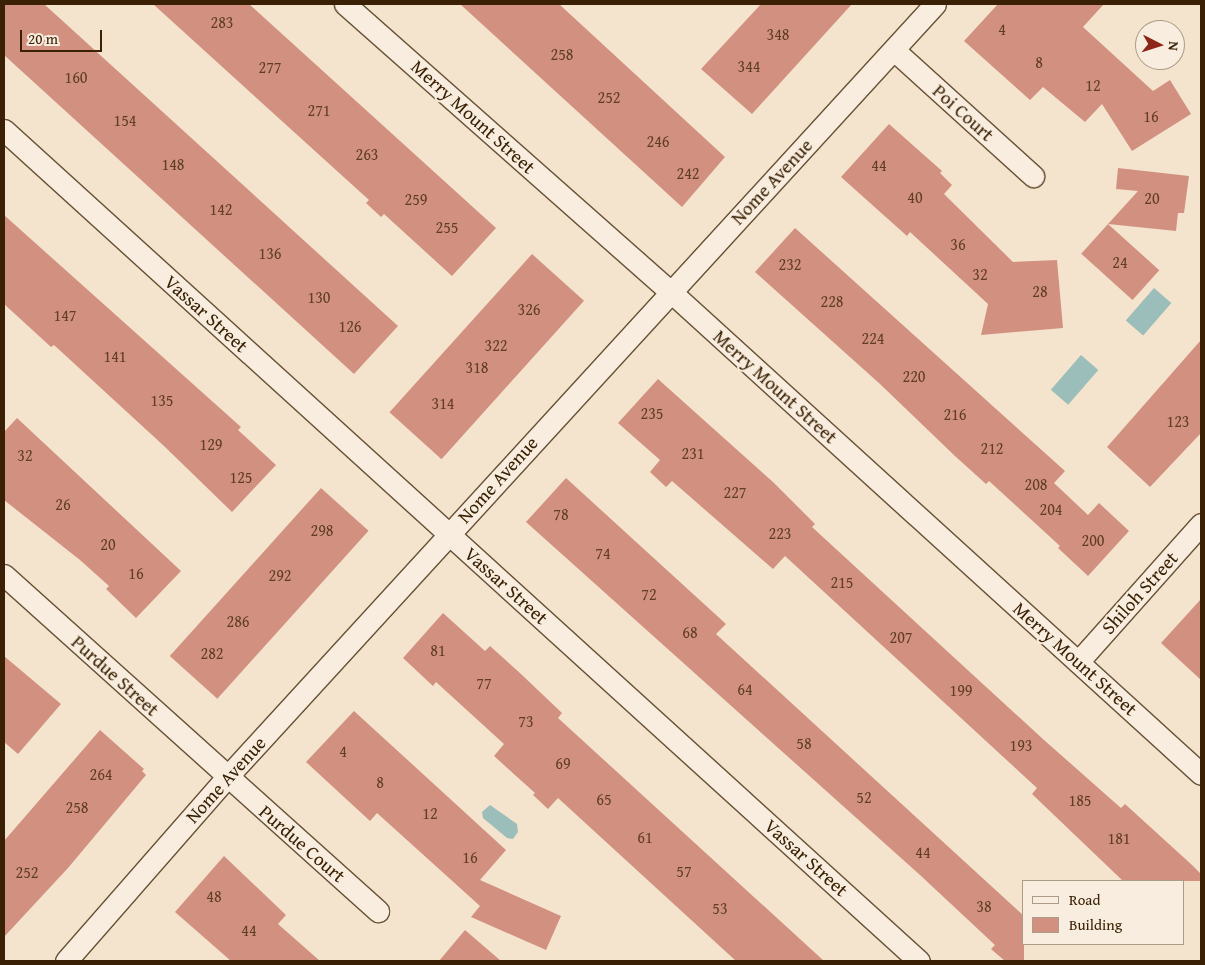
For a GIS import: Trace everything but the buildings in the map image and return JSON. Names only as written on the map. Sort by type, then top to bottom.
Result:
[{"type":"street","name":"Merry Mount Street","points":[[345,4],[671,292],[1201,774]]},
{"type":"street","name":"Nome Avenue","points":[[66,961],[227,777],[935,4]]},
{"type":"street","name":"Poi Court","points":[[894,50],[1033,176]]},
{"type":"street","name":"Vassar Street","points":[[4,130],[920,961]]},
{"type":"street","name":"Shiloh Street","points":[[1078,662],[1201,524]]},
{"type":"street","name":"Purdue Street","points":[[4,575],[227,777]]},
{"type":"street","name":"Purdue Court","points":[[227,777],[378,911]]},
{"type":"water","points":[[1154,288],[1171,303],[1143,336],[1126,320]]},
{"type":"water","points":[[1081,355],[1098,370],[1068,405],[1051,390]]},
{"type":"water","points":[[490,805],[517,824],[518,832],[513,839],[507,838],[483,818],[482,812]]}]
